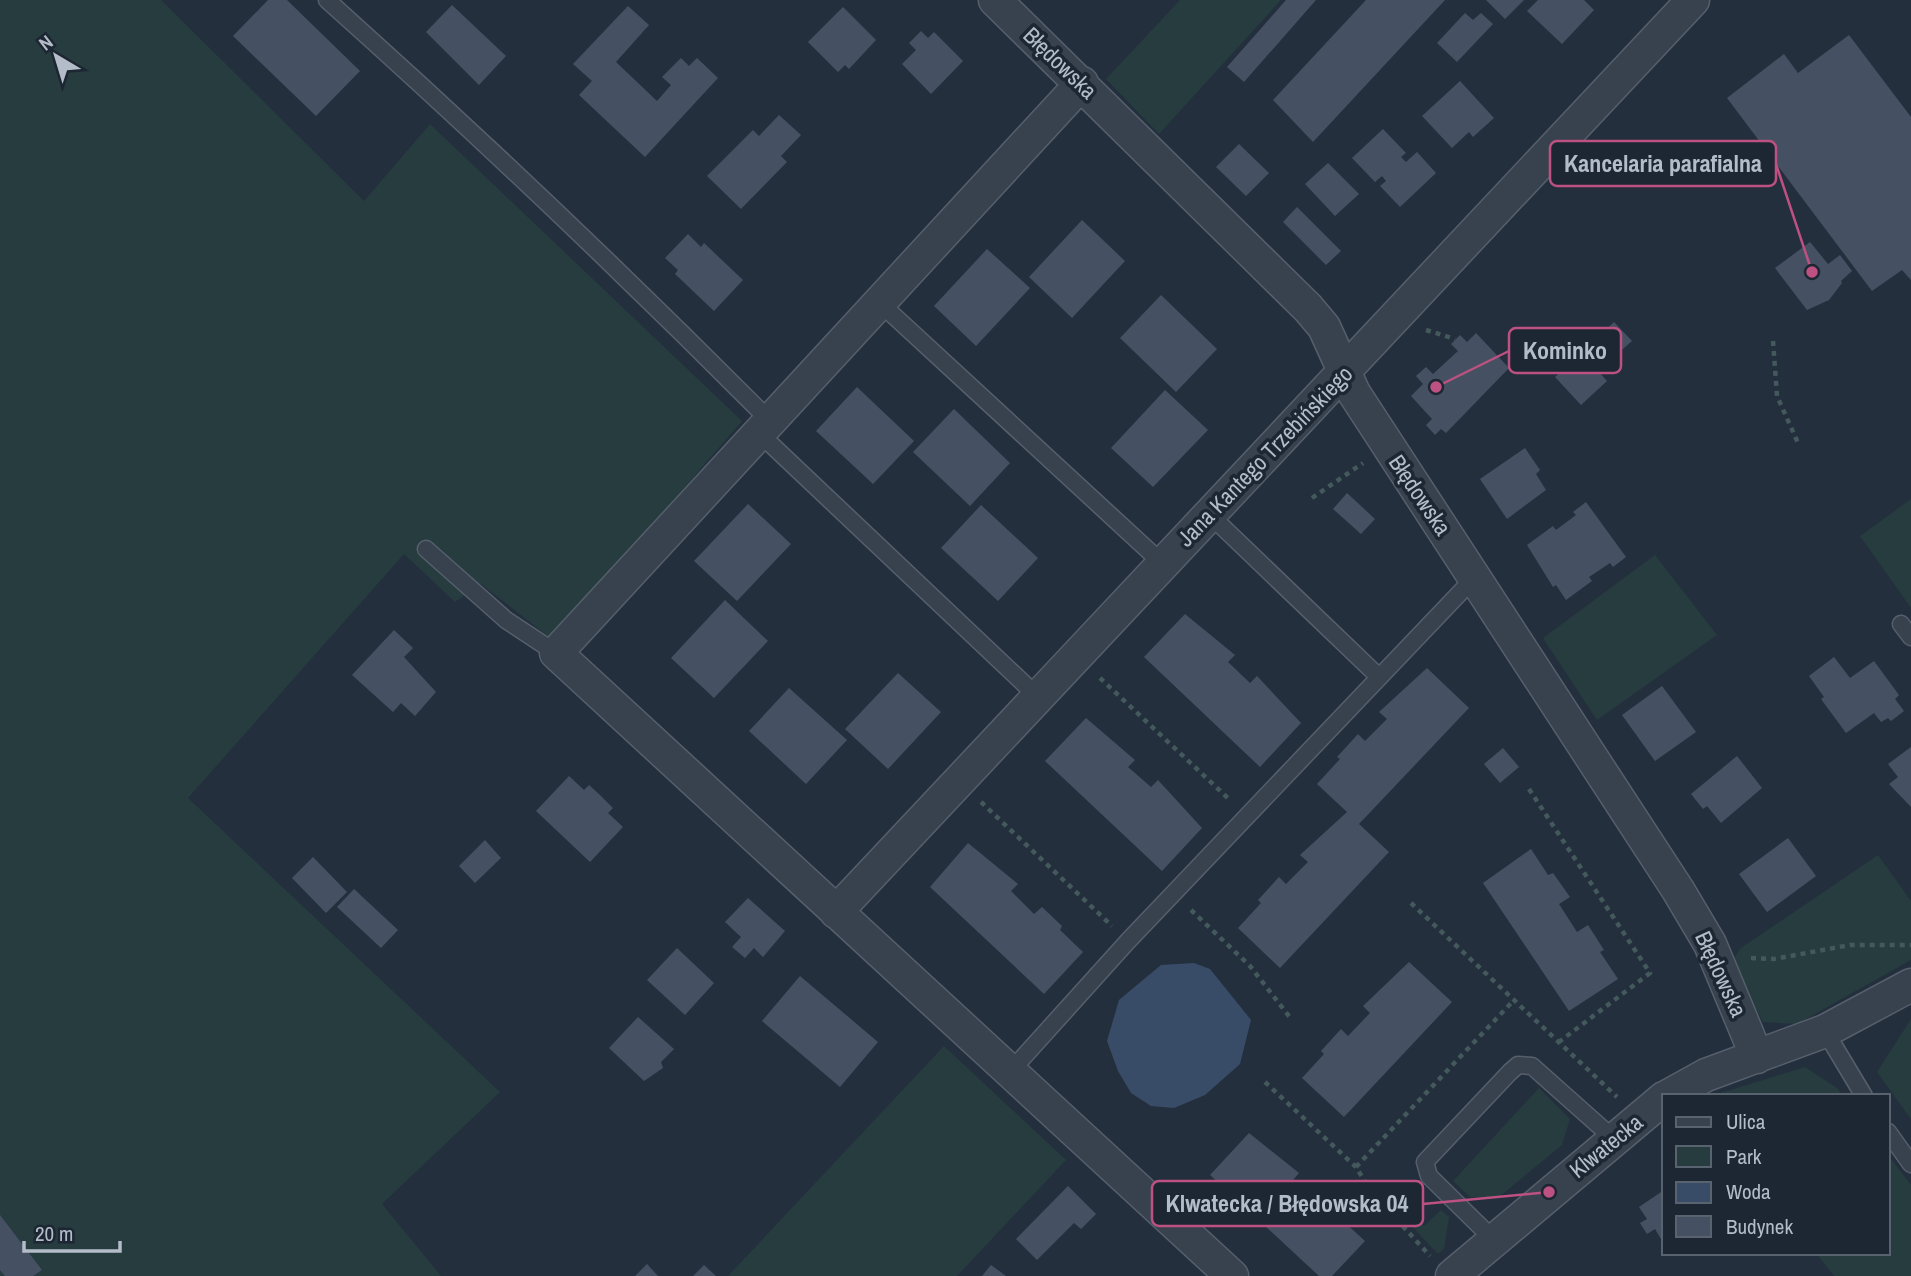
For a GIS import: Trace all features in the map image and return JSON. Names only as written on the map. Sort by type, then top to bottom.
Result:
[{"type":"street","name":"Błędowska","points":[[995,0],[1082,83],[1324,327],[1345,373],[1390,449],[1678,890],[1710,944],[1757,1058]]},
{"type":"street","name":"Jana Kantego Trzebińskiego","points":[[836,912],[1693,0]]},
{"type":"street","points":[[1082,83],[556,653],[1232,1276]]},
{"type":"street","name":"Klwatecka","points":[[1675,1094],[1706,1075],[1825,1031],[1911,985]]},
{"type":"street","name":"Klwatecka","points":[[1443,1268],[1494,1240],[1658,1104]]},
{"type":"lane","points":[[327,0],[481,138],[621,270],[765,427],[1037,696]]},
{"type":"lane","points":[[880,303],[1162,563]]},
{"type":"lane","points":[[1209,514],[1379,677]]},
{"type":"lane","points":[[426,549],[506,620],[556,653]]},
{"type":"lane","points":[[1009,1073],[1128,941],[1475,577]]},
{"type":"lane","points":[[1825,1031],[1863,1094]]},
{"type":"lane","points":[[1494,1240],[1429,1176],[1425,1163],[1510,1072],[1525,1064],[1538,1069],[1614,1139]]},
{"type":"lane","points":[[1890,1135],[1911,1164]]},
{"type":"path","points":[[1773,341],[1777,396],[1798,443]]},
{"type":"path","points":[[1312,498],[1340,476],[1390,449]]},
{"type":"path","points":[[1091,669],[1247,816]]},
{"type":"path","points":[[1529,789],[1650,973],[1559,1042]]},
{"type":"path","points":[[972,794],[1128,941]]},
{"type":"path","points":[[1174,893],[1250,966],[1292,1020]]},
{"type":"path","points":[[1410,903],[1559,1042],[1658,1104]]},
{"type":"path","points":[[1710,944],[1759,960],[1850,945],[1911,946]]},
{"type":"path","points":[[1356,1167],[1514,1000]]},
{"type":"path","points":[[1265,1082],[1356,1167],[1370,1189],[1443,1268]]},
{"type":"green space","points":[[0,0],[161,0],[364,201],[430,124],[742,421],[553,640],[481,584],[455,602],[404,554],[188,798],[500,1092],[382,1204],[441,1276],[0,1276]]},
{"type":"green space","points":[[1180,0],[1281,0],[1159,134],[1106,79]]},
{"type":"green space","points":[[1911,499],[1911,608],[1860,536]]},
{"type":"green space","points":[[1655,555],[1717,635],[1597,720],[1543,638]]},
{"type":"green space","points":[[1878,855],[1911,901],[1911,960],[1797,1024],[1763,1022],[1731,962],[1741,948]]},
{"type":"green space","points":[[1911,1019],[1911,1119],[1877,1072]]},
{"type":"green space","points":[[944,1046],[1066,1160],[957,1276],[728,1276]]},
{"type":"green space","points":[[1805,1067],[1837,1088],[1842,1094],[1717,1094]]},
{"type":"green space","points":[[1539,1088],[1570,1119],[1562,1145],[1499,1197],[1470,1197],[1453,1181]]},
{"type":"green space","points":[[1890,1158],[1911,1185],[1911,1276],[1834,1276],[1818,1255],[1890,1255]]},
{"type":"green space","points":[[1386,1188],[1424,1226],[1441,1210],[1449,1217],[1444,1249],[1438,1254],[1388,1201]]},
{"type":"water","points":[[1194,963],[1210,969],[1251,1020],[1240,1064],[1205,1095],[1174,1108],[1151,1106],[1131,1093],[1118,1071],[1107,1041],[1119,1000],[1161,965]]},
{"type":"building","points":[[268,0],[287,0],[360,71],[316,116],[233,36]]},
{"type":"building","points":[[1286,0],[1316,0],[1244,82],[1227,67]]},
{"type":"building","points":[[1366,0],[1445,0],[1313,142],[1273,100]]},
{"type":"building","points":[[1486,0],[1524,0],[1505,19]]},
{"type":"building","points":[[1538,0],[1584,0],[1594,10],[1562,44],[1527,11]]},
{"type":"building","points":[[452,5],[506,56],[479,85],[426,32]]},
{"type":"building","points":[[628,6],[649,25],[616,62],[657,101],[671,85],[662,77],[681,58],[689,66],[697,58],[718,78],[645,157],[579,95],[592,81],[573,64]]},
{"type":"building","points":[[843,7],[876,40],[849,69],[845,65],[838,72],[808,42]]},
{"type":"building","points":[[1465,13],[1473,20],[1481,13],[1493,24],[1457,62],[1437,43]]},
{"type":"building","points":[[921,31],[928,38],[934,32],[963,61],[931,94],[902,64],[916,50],[909,43]]},
{"type":"building","points":[[1849,35],[1911,117],[1911,280],[1902,270],[1872,291],[1727,98],[1784,54],[1798,73]]},
{"type":"building","points":[[1460,81],[1494,118],[1473,137],[1469,132],[1452,148],[1422,116]]},
{"type":"building","points":[[779,115],[801,135],[781,156],[787,162],[741,209],[707,176],[753,130],[759,136]]},
{"type":"building","points":[[1383,129],[1406,153],[1401,157],[1406,162],[1417,152],[1436,173],[1400,207],[1380,186],[1386,181],[1382,176],[1375,182],[1352,158]]},
{"type":"building","points":[[1239,144],[1269,173],[1246,196],[1216,167]]},
{"type":"building","points":[[1328,163],[1359,194],[1335,216],[1305,184]]},
{"type":"building","points":[[1297,207],[1341,251],[1326,265],[1283,222]]},
{"type":"building","points":[[1082,220],[1125,261],[1072,318],[1029,277]]},
{"type":"building","points":[[688,234],[701,247],[704,243],[743,280],[714,311],[675,274],[678,270],[665,258]]},
{"type":"building","points":[[1810,242],[1828,264],[1840,255],[1852,271],[1841,281],[1829,300],[1807,310],[1775,268]]},
{"type":"building","points":[[987,249],[1030,288],[976,346],[934,306]]},
{"type":"building","points":[[1161,295],[1217,349],[1176,392],[1120,338]]},
{"type":"building","points":[[1614,322],[1632,341],[1598,371],[1607,381],[1581,405],[1555,377]]},
{"type":"building","points":[[1476,333],[1509,368],[1446,433],[1441,429],[1435,435],[1426,425],[1432,419],[1411,396],[1423,384],[1416,376],[1426,367],[1433,374],[1458,351],[1451,344],[1460,335],[1467,342]]},
{"type":"building","points":[[857,387],[914,441],[873,484],[816,431]]},
{"type":"building","points":[[1165,390],[1208,430],[1153,487],[1111,448]]},
{"type":"building","points":[[954,409],[1010,463],[970,506],[913,452]]},
{"type":"building","points":[[1525,448],[1540,470],[1536,474],[1546,490],[1507,519],[1480,479]]},
{"type":"building","points":[[1347,493],[1375,519],[1361,534],[1333,509]]},
{"type":"building","points":[[1586,502],[1626,557],[1613,567],[1610,563],[1589,577],[1592,581],[1566,600],[1556,585],[1553,587],[1527,545],[1553,526],[1556,530],[1576,515],[1573,512]]},
{"type":"building","points":[[748,504],[791,544],[737,601],[694,561]]},
{"type":"building","points":[[981,505],[1038,558],[998,601],[941,548]]},
{"type":"building","points":[[725,600],[768,641],[714,698],[671,658]]},
{"type":"building","points":[[1185,614],[1235,655],[1228,662],[1250,683],[1257,676],[1301,723],[1260,767],[1144,657]]},
{"type":"building","points":[[394,630],[413,648],[404,657],[436,692],[415,716],[401,703],[393,712],[352,675]]},
{"type":"building","points":[[1834,657],[1850,678],[1874,661],[1899,695],[1895,699],[1904,711],[1891,721],[1888,718],[1881,722],[1874,713],[1846,733],[1821,699],[1824,697],[1809,676]]},
{"type":"building","points":[[1427,668],[1469,708],[1359,824],[1389,852],[1280,968],[1238,928],[1261,903],[1258,900],[1279,877],[1286,884],[1308,862],[1300,855],[1347,812],[1317,784],[1358,734],[1365,741],[1387,719],[1379,712]]},
{"type":"building","points":[[898,673],[941,712],[888,769],[845,729]]},
{"type":"building","points":[[1662,686],[1696,732],[1655,761],[1622,715]]},
{"type":"building","points":[[789,688],[847,740],[806,784],[749,731]]},
{"type":"building","points":[[1086,718],[1135,760],[1128,767],[1151,787],[1158,780],[1202,828],[1162,871],[1045,761]]},
{"type":"building","points":[[1911,747],[1911,807],[1889,784],[1898,777],[1888,764]]},
{"type":"building","points":[[1503,748],[1519,767],[1500,783],[1484,764]]},
{"type":"building","points":[[1737,756],[1762,788],[1721,823],[1707,806],[1703,809],[1691,794]]},
{"type":"building","points":[[569,776],[584,790],[589,785],[601,796],[613,808],[608,813],[623,827],[590,862],[536,811]]},
{"type":"building","points":[[1788,838],[1816,876],[1767,912],[1739,874]]},
{"type":"building","points":[[485,840],[501,858],[475,883],[459,866]]},
{"type":"building","points":[[968,843],[1018,884],[1011,891],[1034,914],[1042,907],[1062,926],[1060,930],[1083,952],[1044,994],[930,887]]},
{"type":"building","points":[[1531,849],[1548,875],[1553,873],[1570,897],[1559,904],[1577,932],[1588,925],[1604,950],[1600,952],[1618,979],[1569,1011],[1483,883]]},
{"type":"building","points":[[313,857],[347,892],[326,913],[292,878]]},
{"type":"building","points":[[354,889],[398,930],[381,948],[337,907]]},
{"type":"building","points":[[748,898],[785,931],[763,957],[754,948],[745,958],[732,947],[741,937],[725,922]]},
{"type":"building","points":[[677,948],[714,983],[685,1015],[647,980]]},
{"type":"building","points":[[1409,962],[1452,1002],[1344,1117],[1302,1078],[1324,1054],[1321,1051],[1341,1029],[1348,1036],[1370,1013],[1363,1006]]},
{"type":"building","points":[[800,976],[878,1042],[840,1087],[762,1021]]},
{"type":"building","points":[[638,1017],[674,1049],[661,1062],[663,1068],[644,1081],[609,1048]]},
{"type":"building","points":[[1249,1133],[1299,1173],[1293,1180],[1315,1202],[1322,1195],[1344,1216],[1341,1219],[1365,1241],[1332,1276],[1319,1276],[1210,1175]]},
{"type":"building","points":[[1068,1186],[1096,1214],[1081,1229],[1074,1223],[1037,1260],[1016,1239]]},
{"type":"building","points":[[1662,1191],[1662,1241],[1655,1229],[1647,1234],[1640,1223],[1647,1219],[1639,1207]]},
{"type":"building","points":[[0,1215],[42,1270],[33,1276],[5,1276],[0,1270]]},
{"type":"building","points":[[647,1264],[658,1276],[635,1276]]},
{"type":"building","points":[[704,1265],[716,1276],[693,1276]]},
{"type":"building","points":[[991,1265],[1006,1276],[982,1276]]},
{"type":"place","name":"Kancelaria parafialna","points":[[1812,272]]},
{"type":"place","name":"Kominko","points":[[1436,387]]},
{"type":"place","name":"Klwatecka / Błędowska 04","points":[[1549,1192]]}]
